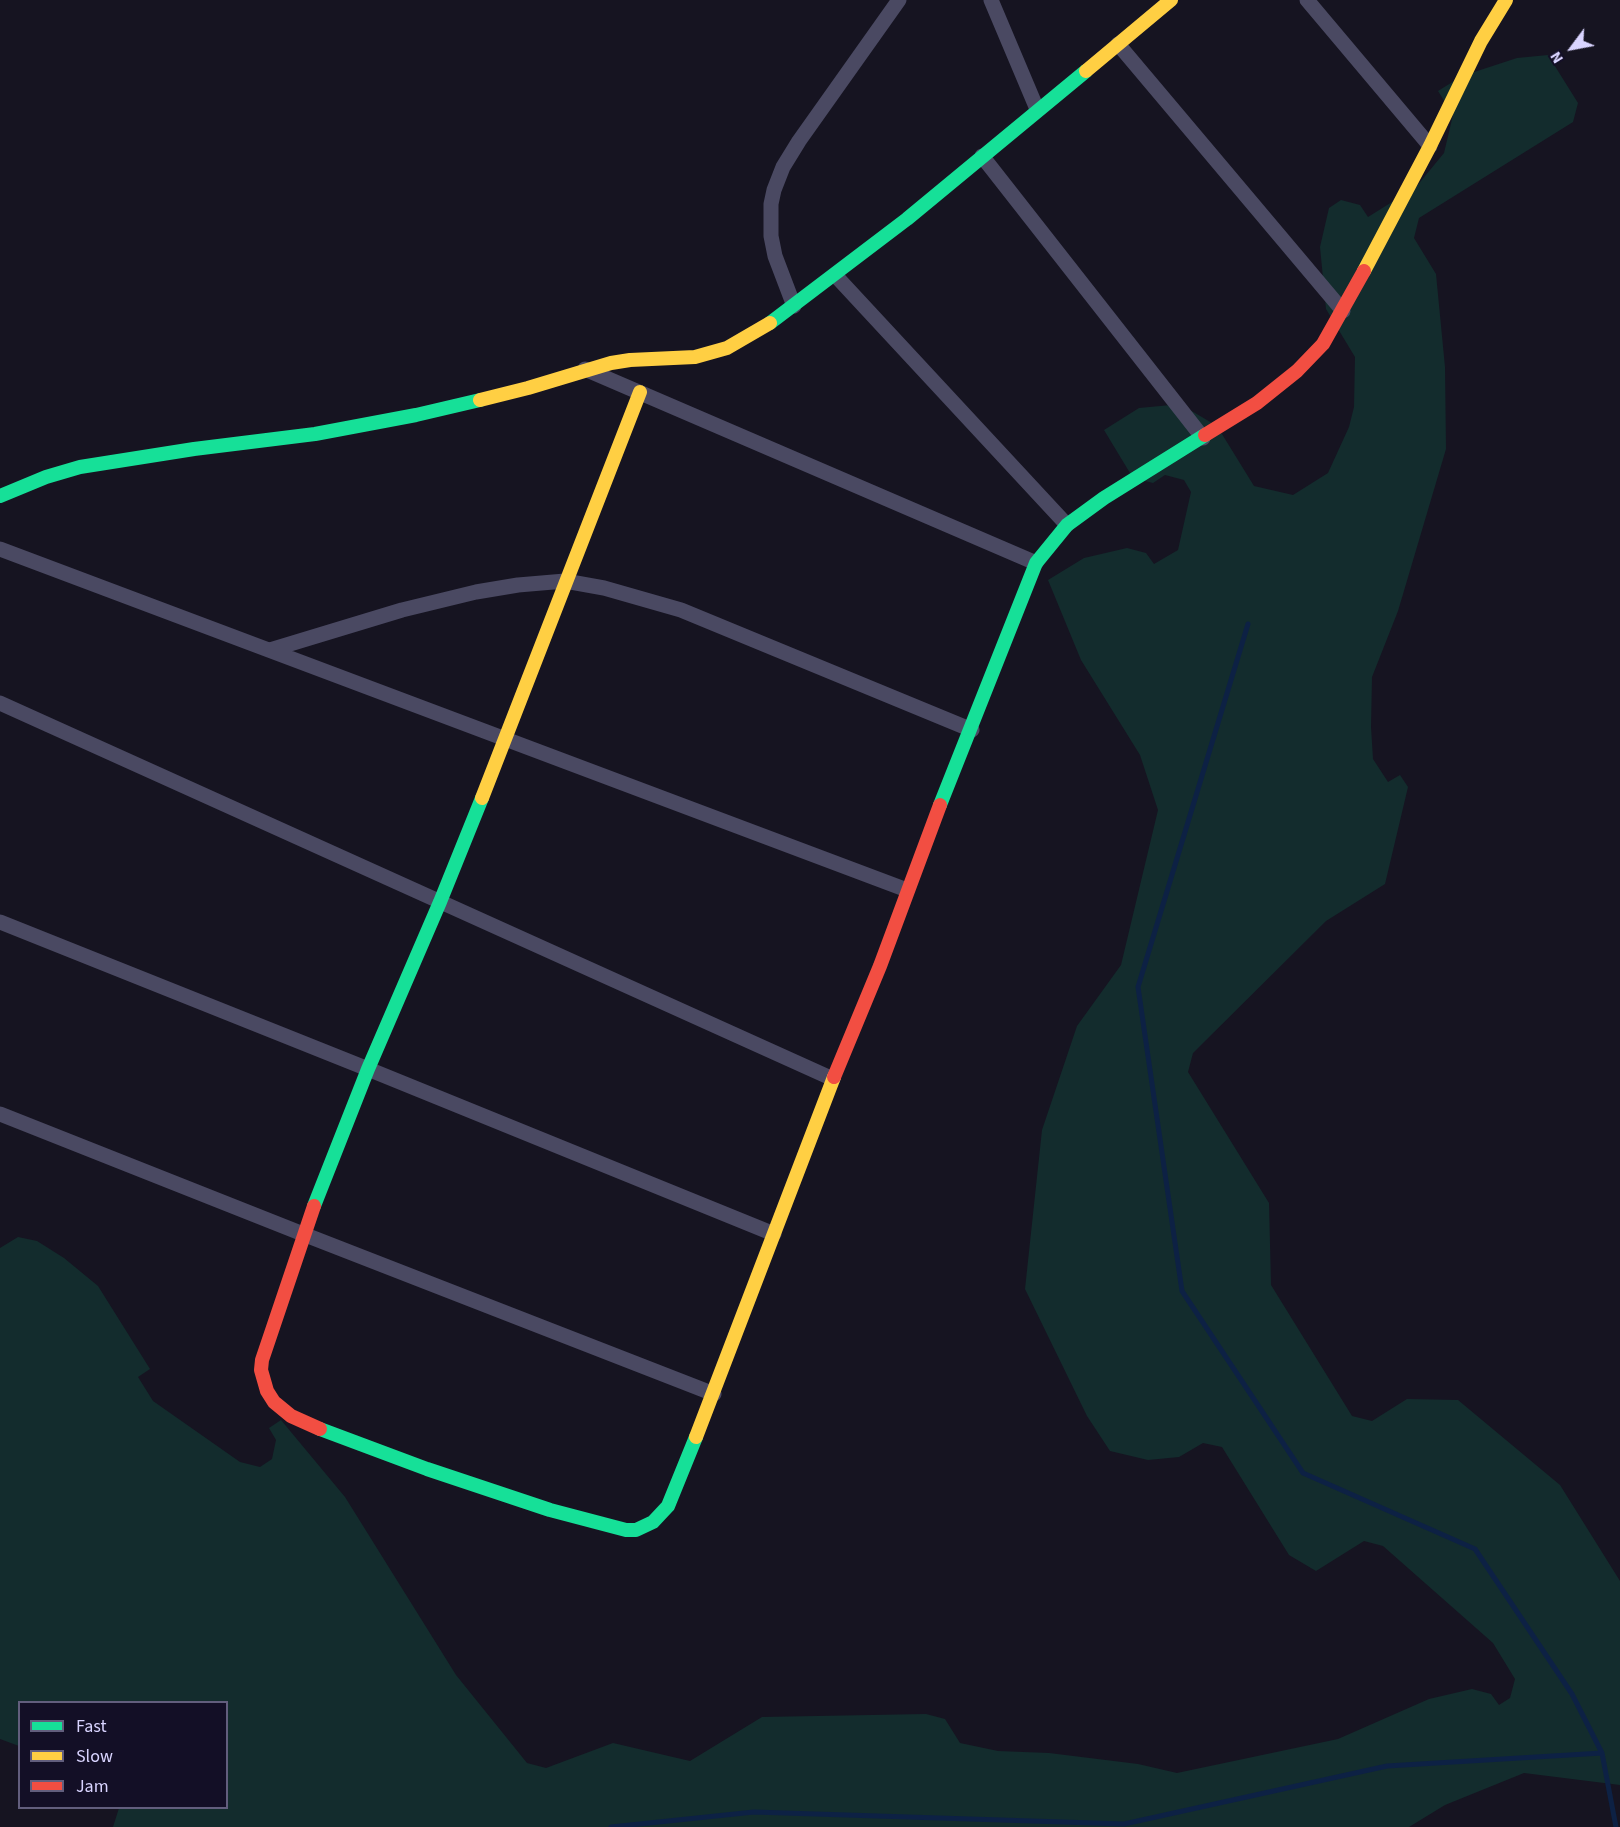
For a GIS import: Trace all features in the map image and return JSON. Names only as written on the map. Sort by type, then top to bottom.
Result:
[{"type":"street","points":[[794,306],[775,256],[771,236],[771,204],[774,190],[783,167],[799,141],[899,0]]},
{"type":"street","points":[[991,0],[1037,109]]},
{"type":"street","points":[[0,496],[46,477],[80,467],[194,448],[315,434],[416,415],[528,388],[585,369],[630,360],[695,357],[744,340],[794,306],[907,219],[1171,0]]},
{"type":"street","points":[[1307,0],[1430,146]]},
{"type":"street","points":[[640,392],[506,738],[440,902],[368,1069],[303,1234],[262,1360],[261,1370],[267,1391],[274,1402],[291,1416],[307,1424],[427,1469],[550,1510],[611,1527],[636,1530],[653,1522],[668,1506],[714,1394],[833,1079],[880,966],[907,890],[1036,563],[1053,539],[1067,525],[1104,498],[1257,403],[1283,383],[1318,350],[1343,311],[1430,146],[1481,41],[1506,0]]},
{"type":"street","points":[[1118,44],[1343,311]]},
{"type":"street","points":[[982,156],[1203,438]]},
{"type":"street","points":[[835,275],[1067,525]]},
{"type":"street","points":[[585,369],[1036,563]]},
{"type":"street","points":[[0,549],[907,890]]},
{"type":"street","points":[[270,650],[402,610],[476,592],[565,581],[604,588],[681,610],[972,730]]},
{"type":"street","points":[[0,703],[833,1079]]},
{"type":"street","points":[[0,922],[774,1234]]},
{"type":"street","points":[[0,1113],[714,1394]]},
{"type":"green space","points":[[1548,55],[1578,103],[1573,122],[1419,218],[1414,238],[1436,274],[1445,367],[1446,449],[1398,611],[1372,677],[1373,759],[1388,782],[1400,775],[1408,787],[1385,884],[1326,921],[1193,1053],[1188,1072],[1269,1203],[1271,1285],[1352,1416],[1372,1421],[1407,1399],[1458,1400],[1560,1485],[1620,1581],[1620,1785],[1524,1773],[1445,1805],[1409,1827],[113,1827],[119,1809],[228,1809],[228,1701],[18,1701],[18,1746],[0,1739],[0,1248],[18,1237],[37,1241],[64,1258],[98,1286],[150,1369],[138,1377],[153,1401],[240,1462],[260,1467],[272,1459],[276,1440],[269,1428],[281,1420],[345,1497],[456,1675],[527,1763],[546,1768],[613,1743],[690,1761],[762,1717],[926,1714],[945,1719],[960,1743],[998,1751],[1049,1753],[1138,1764],[1177,1773],[1338,1739],[1429,1699],[1472,1689],[1491,1694],[1499,1705],[1510,1698],[1515,1679],[1493,1643],[1383,1546],[1364,1541],[1316,1571],[1289,1555],[1222,1447],[1203,1443],[1179,1457],[1148,1460],[1110,1451],[1087,1416],[1025,1289],[1042,1130],[1077,1026],[1121,965],[1158,810],[1140,755],[1081,660],[1048,580],[1084,558],[1127,548],[1146,553],[1154,564],[1178,550],[1191,492],[1184,480],[1165,475],[1153,483],[1133,478],[1104,430],[1139,408],[1171,405],[1190,410],[1217,426],[1254,486],[1293,495],[1328,473],[1349,427],[1354,407],[1355,357],[1326,309],[1320,247],[1329,208],[1341,200],[1360,205],[1368,217],[1416,187],[1444,153],[1453,115],[1438,91],[1462,76],[1517,58]]},
{"type":"waterway","points":[[1248,624],[1138,987],[1182,1291],[1303,1473],[1475,1549],[1572,1694],[1602,1753],[1616,1827]]},
{"type":"waterway","points":[[611,1827],[754,1812],[1124,1824],[1387,1766],[1602,1753]]},
{"type":"traffic: fast","points":[[770,323],[907,219],[1086,71]]},
{"type":"traffic: fast","points":[[0,496],[46,477],[80,467],[194,449],[315,434],[480,400]]},
{"type":"traffic: fast","points":[[940,805],[1036,563],[1067,525],[1104,498],[1205,435]]},
{"type":"traffic: fast","points":[[314,1206],[368,1069],[482,798]]},
{"type":"traffic: fast","points":[[320,1429],[427,1469],[550,1510],[626,1530],[636,1530],[653,1522],[668,1506],[696,1437]]},
{"type":"traffic: slow","points":[[1086,71],[1171,0]]},
{"type":"traffic: slow","points":[[1364,271],[1430,146],[1481,41],[1506,0]]},
{"type":"traffic: slow","points":[[480,400],[611,363],[695,357],[727,348],[770,323]]},
{"type":"traffic: slow","points":[[482,798],[640,392]]},
{"type":"traffic: slow","points":[[696,1437],[834,1077]]},
{"type":"traffic: jam","points":[[1205,435],[1257,403],[1297,371],[1323,344],[1364,271]]},
{"type":"traffic: jam","points":[[834,1077],[880,966],[940,805]]},
{"type":"traffic: jam","points":[[314,1206],[262,1360],[261,1370],[267,1391],[274,1402],[291,1416],[320,1429]]}]
